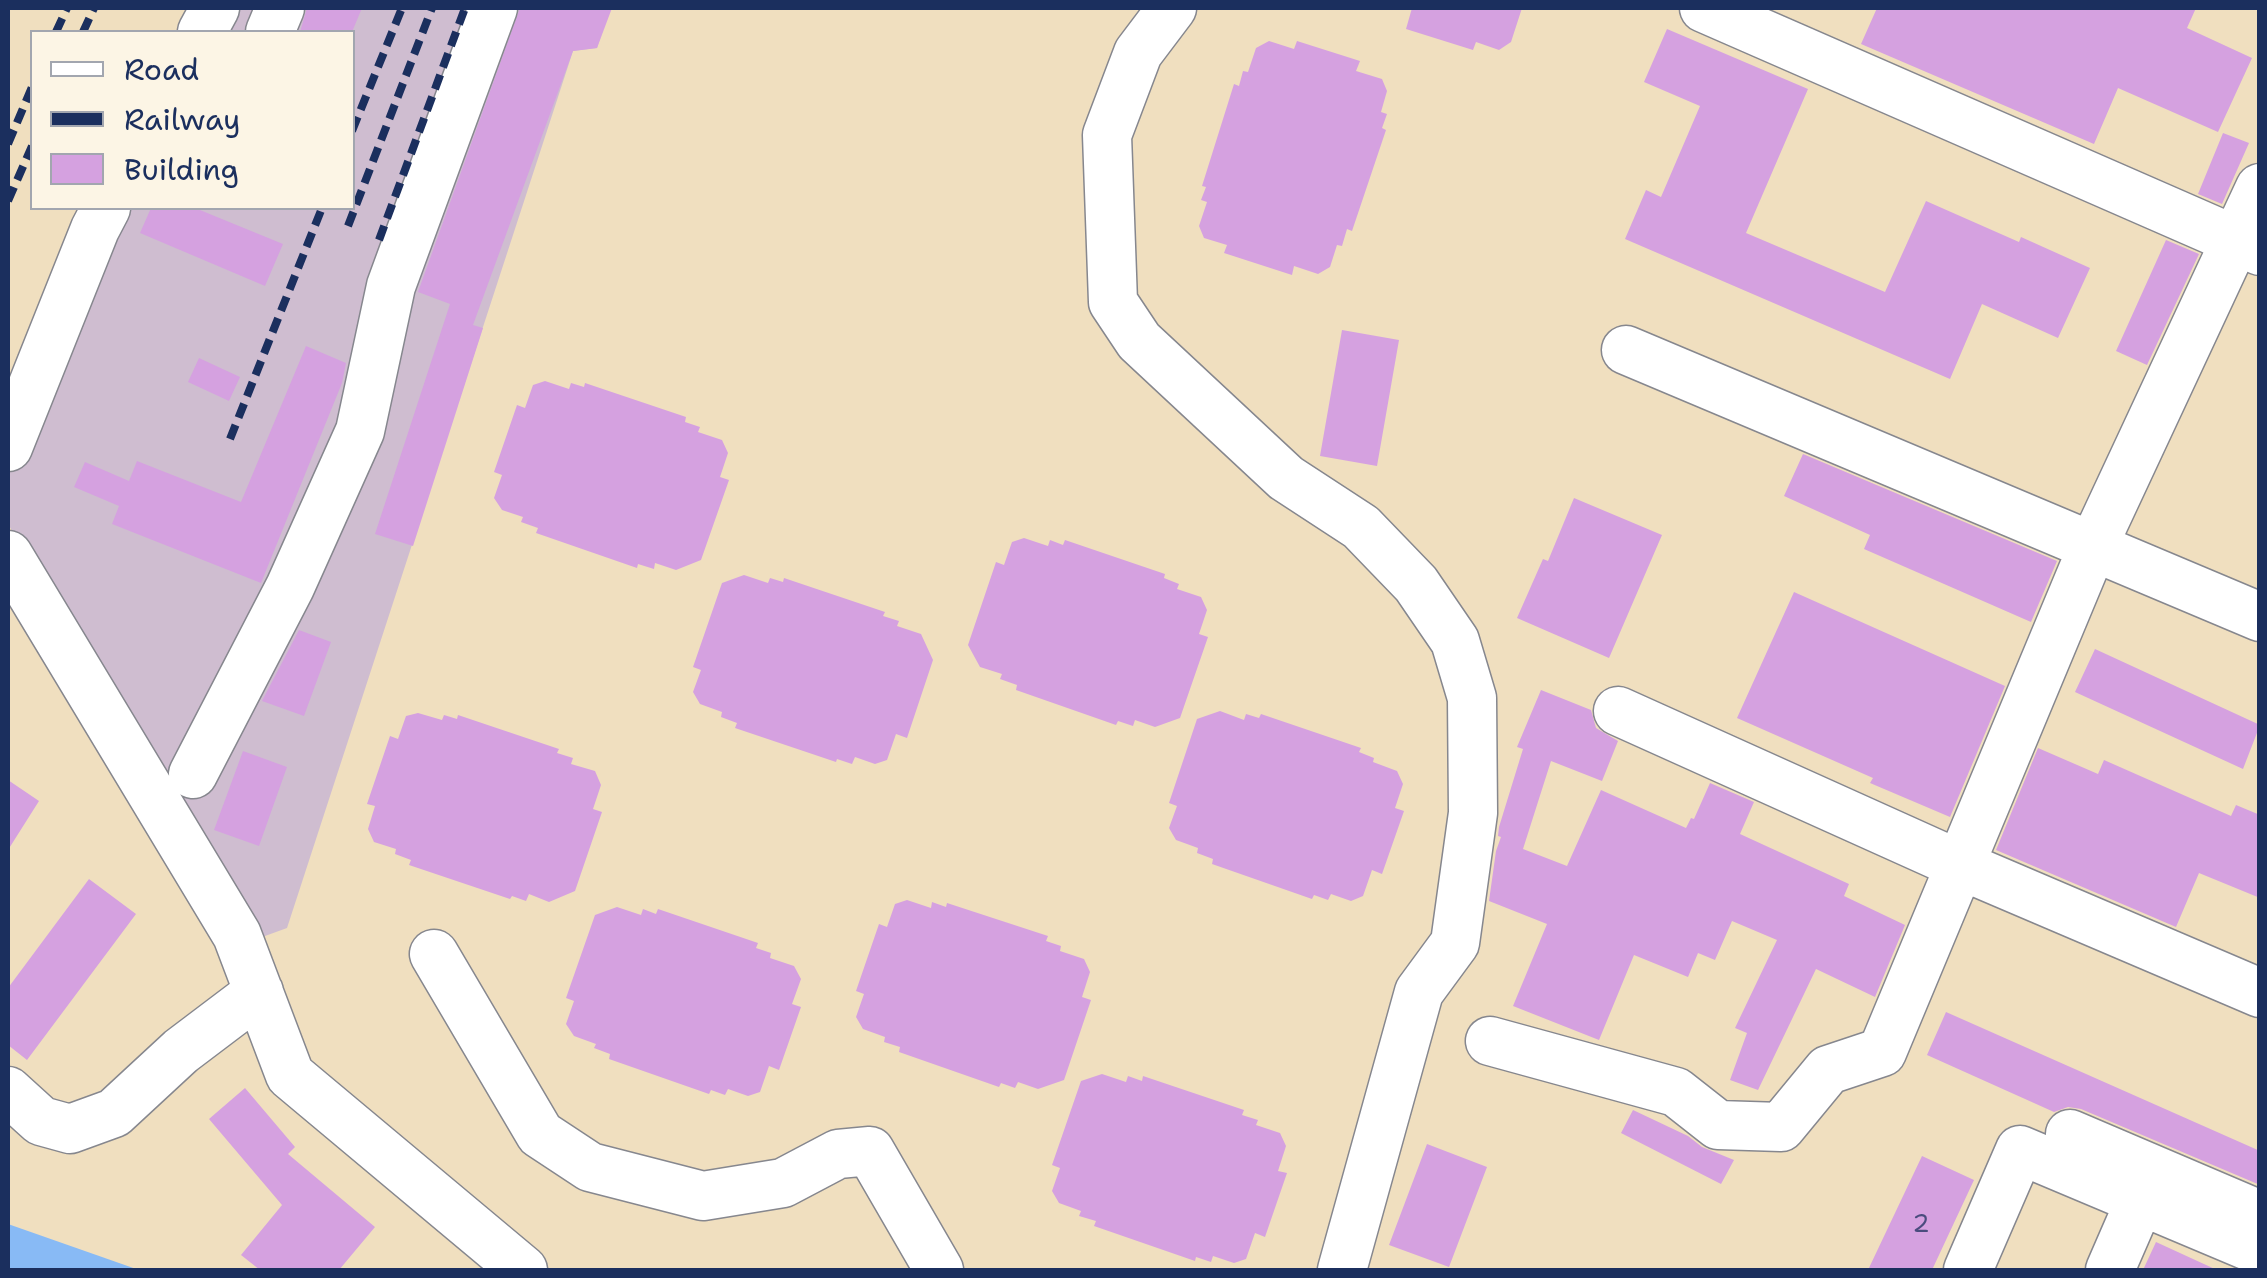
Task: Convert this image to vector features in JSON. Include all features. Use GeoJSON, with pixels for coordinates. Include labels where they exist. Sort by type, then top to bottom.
{"type":"FeatureCollection","features":[{"type":"Feature","properties":{"kind":"lane"},"geometry":{"type":"LineString","coordinates":[[203,30],[215,8]]}},
{"type":"Feature","properties":{"kind":"lane"},"geometry":{"type":"LineString","coordinates":[[193,774],[290,587],[360,432],[390,286],[492,8]]}},
{"type":"Feature","properties":{"kind":"lane"},"geometry":{"type":"LineString","coordinates":[[1172,8],[1138,53],[1107,135],[1113,302],[1152,354],[1286,478],[1361,527],[1416,584],[1454,641],[1472,698],[1473,812],[1455,943],[1419,992],[1342,1270]]}},
{"type":"Feature","properties":{"kind":"lane"},"geometry":{"type":"LineString","coordinates":[[1704,8],[2248,247]]}},
{"type":"Feature","properties":{"kind":"lane"},"geometry":{"type":"LineString","coordinates":[[1490,1040],[1676,1092],[1718,1126],[1781,1127],[1828,1070],[1882,1052],[2093,546],[2248,247],[2260,188]]}},
{"type":"Feature","properties":{"kind":"lane"},"geometry":{"type":"LineString","coordinates":[[8,447],[105,210]]}},
{"type":"Feature","properties":{"kind":"lane"},"geometry":{"type":"LineString","coordinates":[[1626,350],[2260,617]]}},
{"type":"Feature","properties":{"kind":"lane"},"geometry":{"type":"LineString","coordinates":[[8,555],[237,935],[290,1074],[523,1270]]}},
{"type":"Feature","properties":{"kind":"lane"},"geometry":{"type":"LineString","coordinates":[[1618,711],[1960,864],[2260,992]]}},
{"type":"Feature","properties":{"kind":"lane"},"geometry":{"type":"LineString","coordinates":[[434,954],[540,1134],[590,1168],[703,1196],[783,1183],[838,1154],[870,1150],[938,1270]]}},
{"type":"Feature","properties":{"kind":"lane"},"geometry":{"type":"LineString","coordinates":[[8,1091],[41,1121],[70,1129],[114,1113],[182,1052],[259,992]]}},
{"type":"Feature","properties":{"kind":"lane"},"geometry":{"type":"LineString","coordinates":[[2070,1134],[2260,1215]]}},
{"type":"Feature","properties":{"kind":"lane"},"geometry":{"type":"LineString","coordinates":[[1968,1270],[2020,1150],[2260,1252]]}},
{"type":"Feature","properties":{"kind":"lane"},"geometry":{"type":"LineString","coordinates":[[2110,1270],[2140,1201]]}},
{"type":"Feature","properties":{"kind":"shaded area"},"geometry":{"type":"Polygon","coordinates":[[[228,8],[610,8],[597,48],[573,51],[287,928],[254,940],[8,524],[8,474],[119,210],[355,210],[355,30],[216,30],[228,8]]]}},
{"type":"Feature","properties":{"kind":"water"},"geometry":{"type":"Polygon","coordinates":[[[8,1224],[139,1270],[8,1270],[8,1224]]]}},
{"type":"Feature","properties":{"kind":"building"},"geometry":{"type":"Polygon","coordinates":[[[307,8],[362,8],[353,30],[301,30],[307,8]]]}},
{"type":"Feature","properties":{"kind":"building"},"geometry":{"type":"Polygon","coordinates":[[[520,8],[612,8],[597,48],[573,51],[473,325],[483,328],[413,546],[375,534],[450,304],[418,292],[520,8]]]}},
{"type":"Feature","properties":{"kind":"building"},"geometry":{"type":"Polygon","coordinates":[[[1412,8],[1522,8],[1511,42],[1499,50],[1476,42],[1473,50],[1406,29],[1412,8]]]}},
{"type":"Feature","properties":{"kind":"building"},"geometry":{"type":"Polygon","coordinates":[[[1877,8],[2196,8],[2187,28],[2252,58],[2218,132],[2118,88],[2094,144],[1861,44],[1877,8]]]}},
{"type":"Feature","properties":{"kind":"building"},"geometry":{"type":"Polygon","coordinates":[[[1667,29],[1808,89],[1746,233],[1885,292],[1926,201],[2090,268],[2058,338],[1982,304],[1950,379],[1625,239],[1646,190],[1661,197],[1700,106],[1644,82],[1667,29]]]}},
{"type":"Feature","properties":{"kind":"building"},"geometry":{"type":"Polygon","coordinates":[[[1269,41],[1294,49],[1297,41],[1360,61],[1356,71],[1382,79],[1387,91],[1381,112],[1387,114],[1382,128],[1386,130],[1352,231],[1347,229],[1330,267],[1318,274],[1294,266],[1292,275],[1224,253],[1227,245],[1204,238],[1199,226],[1207,202],[1201,200],[1206,187],[1202,186],[1234,84],[1239,86],[1243,71],[1248,72],[1256,48],[1269,41]]]}},
{"type":"Feature","properties":{"kind":"building"},"geometry":{"type":"Polygon","coordinates":[[[2223,133],[2249,143],[2222,204],[2198,194],[2223,133]]]}},
{"type":"Feature","properties":{"kind":"building"},"geometry":{"type":"Polygon","coordinates":[[[150,210],[200,210],[283,244],[265,286],[140,233],[150,210]]]}},
{"type":"Feature","properties":{"kind":"building"},"geometry":{"type":"Polygon","coordinates":[[[2166,240],[2199,254],[2147,365],[2116,351],[2166,240]]]}},
{"type":"Feature","properties":{"kind":"building"},"geometry":{"type":"Polygon","coordinates":[[[1342,330],[1399,340],[1377,466],[1320,456],[1342,330]]]}},
{"type":"Feature","properties":{"kind":"building"},"geometry":{"type":"Polygon","coordinates":[[[306,346],[346,363],[342,383],[261,583],[112,524],[119,506],[74,487],[85,462],[129,481],[137,461],[241,502],[306,346]]]}},
{"type":"Feature","properties":{"kind":"building"},"geometry":{"type":"Polygon","coordinates":[[[199,358],[240,377],[229,401],[188,382],[199,358]]]}},
{"type":"Feature","properties":{"kind":"building"},"geometry":{"type":"Polygon","coordinates":[[[545,381],[569,389],[571,383],[584,387],[585,383],[686,417],[685,422],[700,427],[698,432],[722,440],[728,453],[720,477],[729,480],[701,560],[676,570],[655,563],[654,569],[638,564],[637,568],[536,533],[538,528],[521,522],[523,517],[502,510],[494,498],[502,475],[494,472],[517,405],[525,408],[533,385],[545,381]]]}},
{"type":"Feature","properties":{"kind":"building"},"geometry":{"type":"Polygon","coordinates":[[[1803,454],[2057,561],[2031,622],[1864,549],[1870,535],[1784,496],[1803,454]]]}},
{"type":"Feature","properties":{"kind":"building"},"geometry":{"type":"Polygon","coordinates":[[[1574,498],[1662,535],[1609,658],[1517,618],[1543,559],[1548,561],[1574,498]]]}},
{"type":"Feature","properties":{"kind":"building"},"geometry":{"type":"Polygon","coordinates":[[[1024,538],[1048,546],[1050,540],[1063,545],[1065,540],[1165,574],[1164,578],[1179,584],[1177,589],[1201,597],[1207,610],[1199,634],[1208,637],[1180,718],[1155,727],[1135,720],[1133,726],[1118,721],[1116,725],[1016,690],[1017,685],[1000,679],[1002,674],[980,667],[968,645],[996,562],[1004,565],[1012,542],[1024,538]]]}},
{"type":"Feature","properties":{"kind":"building"},"geometry":{"type":"Polygon","coordinates":[[[744,575],[768,583],[770,578],[783,582],[784,578],[885,612],[883,616],[899,621],[897,626],[921,634],[933,660],[907,738],[896,734],[887,760],[875,764],[855,757],[852,764],[837,759],[836,762],[735,728],[737,723],[721,717],[722,712],[700,704],[693,692],[701,670],[693,667],[722,583],[744,575]]]}},
{"type":"Feature","properties":{"kind":"building"},"geometry":{"type":"Polygon","coordinates":[[[1794,592],[2005,686],[1950,817],[1737,718],[1794,592]]]}},
{"type":"Feature","properties":{"kind":"building"},"geometry":{"type":"Polygon","coordinates":[[[299,630],[331,642],[304,716],[262,701],[299,630]]]}},
{"type":"Feature","properties":{"kind":"building"},"geometry":{"type":"Polygon","coordinates":[[[2095,649],[2260,725],[2243,769],[2075,692],[2095,649]]]}},
{"type":"Feature","properties":{"kind":"building"},"geometry":{"type":"Polygon","coordinates":[[[1541,690],[1591,710],[1596,728],[1618,741],[1602,781],[1551,761],[1523,849],[1567,866],[1601,790],[1686,828],[1710,783],[1754,802],[1740,834],[1849,884],[1844,896],[1905,925],[1875,997],[1816,969],[1758,1090],[1730,1080],[1747,1033],[1735,1028],[1777,940],[1732,921],[1715,960],[1698,953],[1688,977],[1634,955],[1599,1040],[1513,1006],[1547,924],[1489,901],[1501,837],[1499,827],[1523,749],[1517,747],[1541,690]]]}},
{"type":"Feature","properties":{"kind":"building"},"geometry":{"type":"Polygon","coordinates":[[[1220,711],[1244,720],[1246,714],[1259,718],[1261,714],[1361,748],[1359,752],[1374,758],[1373,762],[1397,771],[1403,784],[1395,808],[1404,811],[1382,874],[1372,870],[1363,896],[1351,901],[1331,894],[1328,900],[1314,895],[1312,899],[1212,864],[1213,859],[1197,853],[1198,848],[1176,840],[1169,828],[1177,806],[1169,803],[1197,719],[1220,711]]]}},
{"type":"Feature","properties":{"kind":"building"},"geometry":{"type":"Polygon","coordinates":[[[418,713],[442,720],[444,715],[457,719],[458,715],[559,749],[557,753],[573,758],[571,764],[595,771],[601,785],[593,809],[602,812],[575,891],[549,902],[529,894],[526,901],[512,896],[510,899],[409,865],[411,860],[395,854],[396,849],[374,842],[368,829],[375,806],[367,804],[390,736],[398,739],[406,716],[418,713]]]}},
{"type":"Feature","properties":{"kind":"building"},"geometry":{"type":"Polygon","coordinates":[[[2038,748],[2098,774],[2104,760],[2231,816],[2236,805],[2260,815],[2260,898],[2199,873],[2176,927],[1996,850],[2038,748]]]}},
{"type":"Feature","properties":{"kind":"building"},"geometry":{"type":"Polygon","coordinates":[[[243,751],[287,767],[259,846],[214,830],[243,751]]]}},
{"type":"Feature","properties":{"kind":"building"},"geometry":{"type":"Polygon","coordinates":[[[8,780],[39,801],[8,850],[8,780]]]}},
{"type":"Feature","properties":{"kind":"building"},"geometry":{"type":"Polygon","coordinates":[[[89,879],[136,914],[27,1060],[8,1045],[8,988],[89,879]]]}},
{"type":"Feature","properties":{"kind":"building"},"geometry":{"type":"Polygon","coordinates":[[[907,900],[931,908],[932,902],[946,907],[947,903],[1048,936],[1046,941],[1061,946],[1060,951],[1084,959],[1090,972],[1082,997],[1091,1000],[1064,1080],[1038,1089],[1018,1082],[1015,1088],[1001,1083],[999,1087],[899,1052],[900,1047],[884,1042],[885,1037],[863,1029],[856,1017],[864,994],[856,991],[879,924],[887,927],[895,904],[907,900]]]}},
{"type":"Feature","properties":{"kind":"building"},"geometry":{"type":"Polygon","coordinates":[[[617,907],[641,915],[643,909],[656,914],[658,909],[758,943],[756,948],[771,953],[770,958],[794,966],[801,979],[792,1004],[801,1007],[779,1070],[769,1066],[760,1092],[748,1096],[728,1089],[725,1095],[711,1090],[709,1094],[609,1059],[610,1054],[594,1048],[596,1044],[574,1036],[566,1024],[574,1001],[566,998],[595,915],[617,907]]]}},
{"type":"Feature","properties":{"kind":"building"},"geometry":{"type":"Polygon","coordinates":[[[1946,1012],[2260,1151],[2260,1185],[2081,1109],[2068,1107],[2054,1112],[1927,1055],[1946,1012]]]}},
{"type":"Feature","properties":{"kind":"building"},"geometry":{"type":"Polygon","coordinates":[[[1102,1074],[1126,1082],[1128,1076],[1142,1081],[1143,1076],[1244,1110],[1242,1115],[1258,1120],[1256,1125],[1280,1133],[1286,1146],[1278,1171],[1287,1173],[1265,1237],[1255,1233],[1246,1259],[1234,1263],[1213,1256],[1211,1262],[1196,1257],[1195,1261],[1094,1226],[1096,1221],[1079,1216],[1081,1211],[1059,1203],[1052,1191],[1060,1168],[1052,1165],[1081,1081],[1102,1074]]]}},
{"type":"Feature","properties":{"kind":"building"},"geometry":{"type":"Polygon","coordinates":[[[245,1088],[295,1147],[288,1154],[375,1227],[339,1270],[260,1270],[241,1255],[282,1205],[209,1119],[245,1088]]]}},
{"type":"Feature","properties":{"kind":"building"},"geometry":{"type":"Polygon","coordinates":[[[1633,1110],[1734,1160],[1721,1184],[1621,1133],[1633,1110]]]}},
{"type":"Feature","properties":{"kind":"building"},"geometry":{"type":"Polygon","coordinates":[[[1427,1144],[1487,1167],[1449,1267],[1389,1245],[1427,1144]]]}},
{"type":"Feature","properties":{"kind":"building"},"geometry":{"type":"Polygon","coordinates":[[[1922,1156],[1974,1180],[1932,1270],[1868,1270],[1922,1156]]]}},
{"type":"Feature","properties":{"kind":"building"},"geometry":{"type":"Polygon","coordinates":[[[2156,1242],[2217,1270],[2143,1270],[2156,1242]]]}},
{"type":"Feature","properties":{"kind":"railway"},"geometry":{"type":"LineString","coordinates":[[57,30],[67,8]]}},
{"type":"Feature","properties":{"kind":"railway"},"geometry":{"type":"LineString","coordinates":[[84,30],[94,8]]}},
{"type":"Feature","properties":{"kind":"railway"},"geometry":{"type":"LineString","coordinates":[[355,124],[402,8]]}},
{"type":"Feature","properties":{"kind":"railway"},"geometry":{"type":"LineString","coordinates":[[355,208],[432,8]]}},
{"type":"Feature","properties":{"kind":"railway"},"geometry":{"type":"LineString","coordinates":[[379,240],[465,8]]}},
{"type":"Feature","properties":{"kind":"railway"},"geometry":{"type":"LineString","coordinates":[[8,144],[30,92]]}},
{"type":"Feature","properties":{"kind":"railway"},"geometry":{"type":"LineString","coordinates":[[8,201],[30,151]]}},
{"type":"Feature","properties":{"kind":"railway"},"geometry":{"type":"LineString","coordinates":[[230,439],[321,210]]}},
{"type":"Feature","properties":{"kind":"railway"},"geometry":{"type":"LineString","coordinates":[[348,226],[354,210]]}}]}
